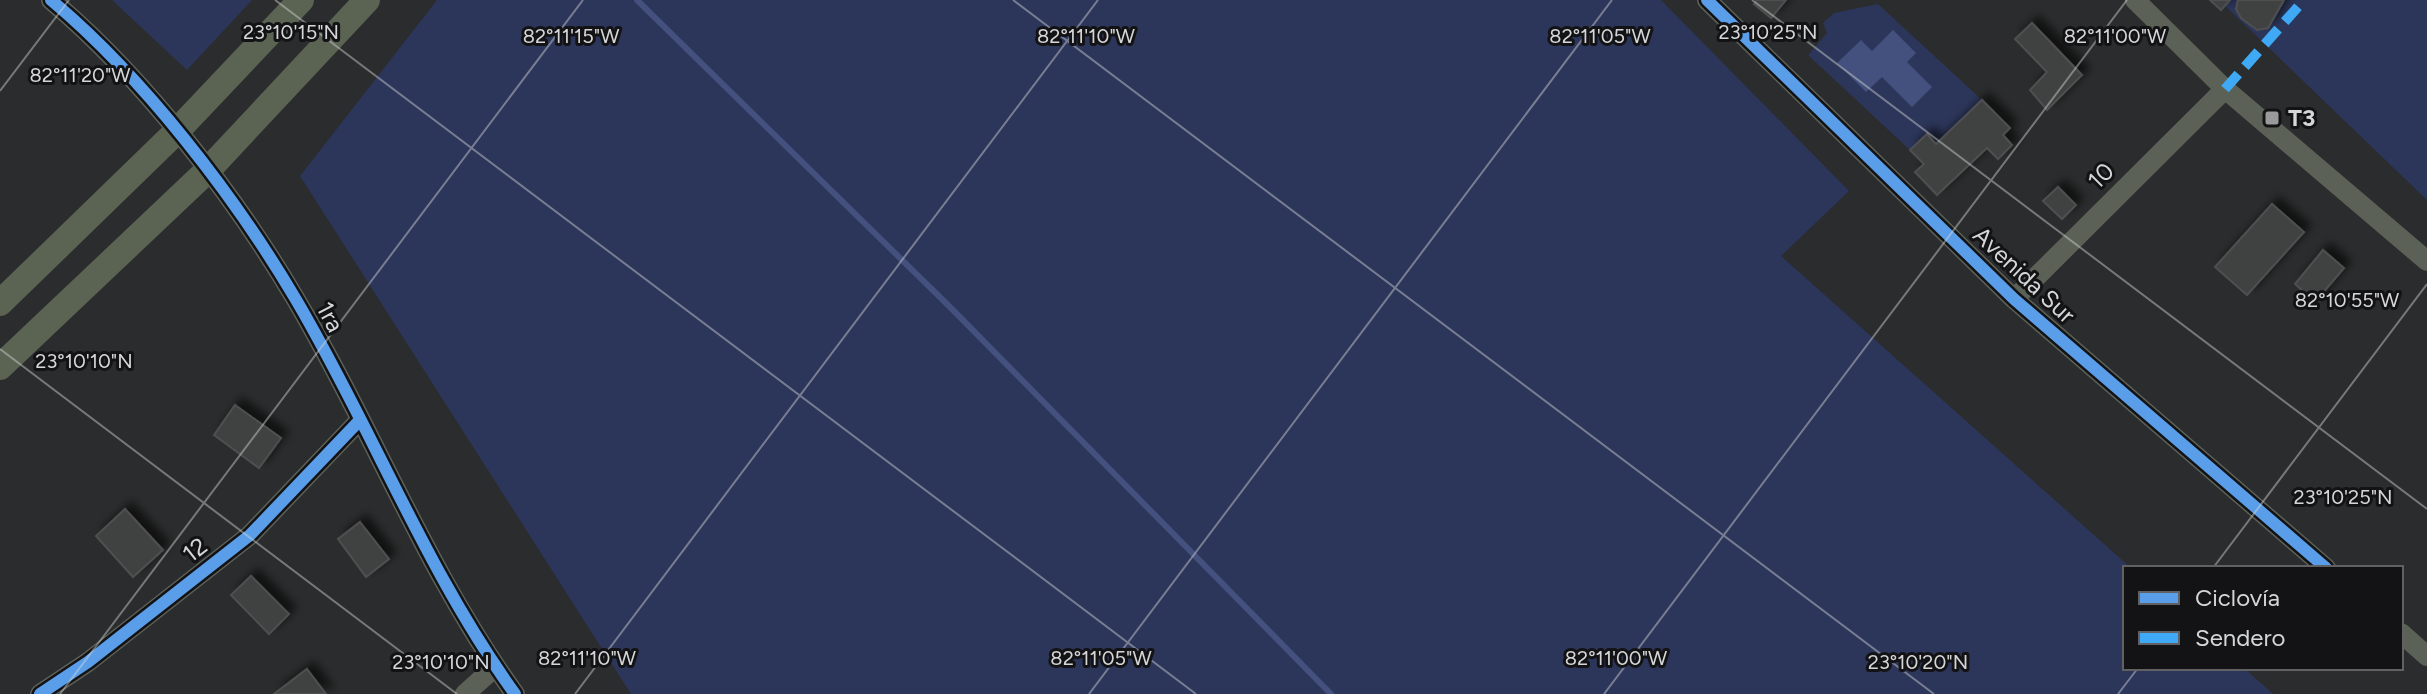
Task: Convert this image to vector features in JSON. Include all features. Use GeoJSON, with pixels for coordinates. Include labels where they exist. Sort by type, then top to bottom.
{"type":"FeatureCollection","features":[{"type":"Feature","properties":{"kind":"main road"},"geometry":{"type":"LineString","coordinates":[[0,303],[176,132],[301,0]]}},
{"type":"Feature","properties":{"kind":"main road"},"geometry":{"type":"LineString","coordinates":[[0,367],[208,170],[367,0]]}},
{"type":"Feature","properties":{"kind":"street","name":"1ra"},"geometry":{"type":"LineString","coordinates":[[51,0],[93,35],[208,170],[294,298],[456,603],[515,694]]}},
{"type":"Feature","properties":{"kind":"street","name":"Avenida Sur"},"geometry":{"type":"LineString","coordinates":[[1707,0],[2014,299],[2324,566]]}},
{"type":"Feature","properties":{"kind":"street"},"geometry":{"type":"LineString","coordinates":[[2135,0],[2225,89],[2427,261]]}},
{"type":"Feature","properties":{"kind":"street","name":"10"},"geometry":{"type":"LineString","coordinates":[[2014,299],[2225,89]]}},
{"type":"Feature","properties":{"kind":"street","name":"12"},"geometry":{"type":"LineString","coordinates":[[40,694],[88,662],[250,535],[360,420]]}},
{"type":"Feature","properties":{"kind":"street"},"geometry":{"type":"LineString","coordinates":[[2403,635],[2427,656]]}},
{"type":"Feature","properties":{"kind":"street"},"geometry":{"type":"LineString","coordinates":[[465,694],[495,667]]}},
{"type":"Feature","properties":{"kind":"shaded area"},"geometry":{"type":"Polygon","coordinates":[[[112,0],[252,0],[187,70],[112,0]]]}},
{"type":"Feature","properties":{"kind":"shaded area"},"geometry":{"type":"Polygon","coordinates":[[[437,0],[1661,0],[1849,191],[1781,256],[2129,566],[2123,566],[2123,670],[2246,670],[2273,694],[631,694],[300,176],[437,0]]]}},
{"type":"Feature","properties":{"kind":"shaded area"},"geometry":{"type":"Polygon","coordinates":[[[2219,0],[2427,0],[2427,200],[2219,0]]]}},
{"type":"Feature","properties":{"kind":"shaded area"},"geometry":{"type":"Polygon","coordinates":[[[1878,4],[1982,100],[1936,144],[1910,150],[1808,55],[1827,33],[1823,23],[1834,13],[1878,4]]]}},
{"type":"Feature","properties":{"kind":"shaded area"},"geometry":{"type":"Polygon","coordinates":[[[1893,30],[1916,53],[1907,62],[1932,87],[1912,107],[1882,77],[1866,92],[1837,63],[1861,40],[1872,51],[1893,30]]]}},
{"type":"Feature","properties":{"kind":"building"},"geometry":{"type":"Polygon","coordinates":[[[1757,0],[1786,0],[1771,18],[1754,4],[1757,0]]]}},
{"type":"Feature","properties":{"kind":"building"},"geometry":{"type":"Polygon","coordinates":[[[2210,0],[2230,0],[2221,10],[2210,0]]]}},
{"type":"Feature","properties":{"kind":"building"},"geometry":{"type":"Polygon","coordinates":[[[2238,0],[2284,0],[2268,28],[2257,30],[2241,18],[2236,9],[2238,0]]]}},
{"type":"Feature","properties":{"kind":"building"},"geometry":{"type":"Polygon","coordinates":[[[2032,23],[2082,75],[2047,110],[2030,90],[2047,72],[2015,39],[2032,23]]]}},
{"type":"Feature","properties":{"kind":"building"},"geometry":{"type":"Polygon","coordinates":[[[1982,100],[2010,128],[2003,135],[2012,145],[1998,159],[1987,148],[1937,195],[1915,172],[1924,164],[1910,150],[1927,134],[1936,144],[1982,100]]]}},
{"type":"Feature","properties":{"kind":"building"},"geometry":{"type":"Polygon","coordinates":[[[2058,187],[2076,205],[2062,219],[2043,201],[2058,187]]]}},
{"type":"Feature","properties":{"kind":"building"},"geometry":{"type":"Polygon","coordinates":[[[2272,204],[2304,232],[2247,295],[2215,267],[2272,204]]]}},
{"type":"Feature","properties":{"kind":"building"},"geometry":{"type":"Polygon","coordinates":[[[2323,250],[2344,268],[2315,302],[2295,284],[2323,250]]]}},
{"type":"Feature","properties":{"kind":"building"},"geometry":{"type":"Polygon","coordinates":[[[235,405],[281,438],[259,468],[214,435],[235,405]]]}},
{"type":"Feature","properties":{"kind":"building"},"geometry":{"type":"Polygon","coordinates":[[[125,509],[163,550],[133,577],[96,536],[125,509]]]}},
{"type":"Feature","properties":{"kind":"building"},"geometry":{"type":"Polygon","coordinates":[[[360,522],[389,559],[366,577],[338,539],[360,522]]]}},
{"type":"Feature","properties":{"kind":"building"},"geometry":{"type":"Polygon","coordinates":[[[251,576],[289,614],[269,634],[231,595],[251,576]]]}},
{"type":"Feature","properties":{"kind":"building"},"geometry":{"type":"Polygon","coordinates":[[[307,669],[326,694],[274,694],[307,669]]]}},
{"type":"Feature","properties":{"kind":"waterway"},"geometry":{"type":"LineString","coordinates":[[637,0],[952,309],[1331,694]]}},
{"type":"Feature","properties":{"kind":"marked path"},"geometry":{"type":"LineString","coordinates":[[2225,89],[2304,0]]}},
{"type":"Feature","properties":{"kind":"cycle path"},"geometry":{"type":"LineString","coordinates":[[51,0],[153,101],[215,179],[271,259],[323,347],[454,599],[515,694]]}},
{"type":"Feature","properties":{"kind":"cycle path"},"geometry":{"type":"LineString","coordinates":[[1707,0],[2014,299],[2324,566]]}},
{"type":"Feature","properties":{"kind":"cycle path"},"geometry":{"type":"LineString","coordinates":[[40,694],[88,662],[250,535],[360,420]]}},
{"type":"Feature","properties":{"kind":"place","name":"T3"},"geometry":{"type":"Point","coordinates":[2272,118]}}]}
